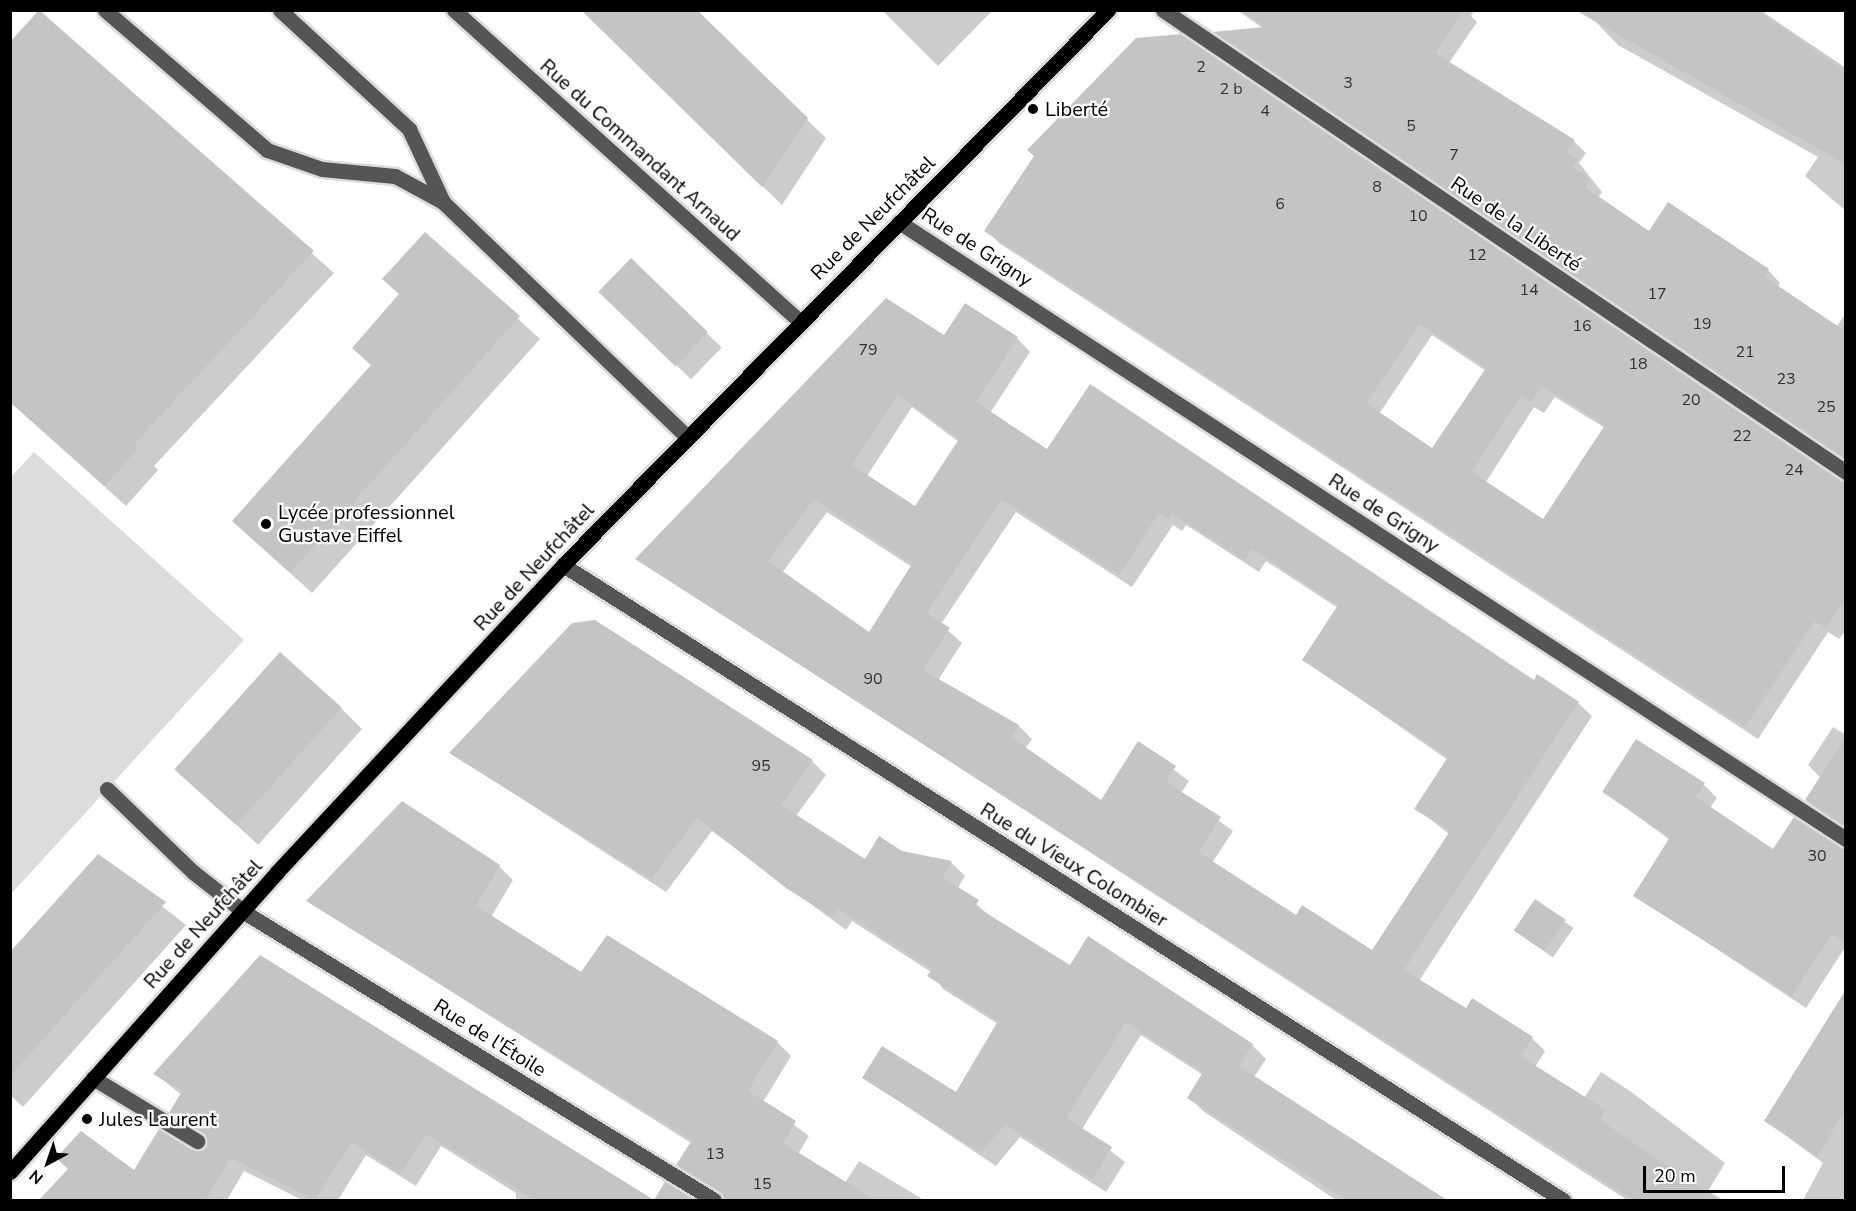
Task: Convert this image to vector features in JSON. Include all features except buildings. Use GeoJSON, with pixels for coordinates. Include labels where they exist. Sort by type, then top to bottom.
{"type":"FeatureCollection","features":[{"type":"Feature","properties":{"kind":"main road","name":"Rue de Neufchâtel"},"geometry":{"type":"LineString","coordinates":[[10,1172],[244,912],[563,565],[799,321],[1108,10]]}},
{"type":"Feature","properties":{"kind":"street"},"geometry":{"type":"LineString","coordinates":[[105,10],[267,150],[322,169],[395,176],[443,202],[687,437]]}},
{"type":"Feature","properties":{"kind":"street"},"geometry":{"type":"LineString","coordinates":[[280,10],[409,129],[443,202]]}},
{"type":"Feature","properties":{"kind":"street","name":"Rue du Commandant Arnaud"},"geometry":{"type":"LineString","coordinates":[[454,10],[799,321]]}},
{"type":"Feature","properties":{"kind":"street","name":"Rue de la Liberté"},"geometry":{"type":"LineString","coordinates":[[1163,10],[1845,472]]}},
{"type":"Feature","properties":{"kind":"street","name":"Rue de Grigny"},"geometry":{"type":"LineString","coordinates":[[899,222],[1845,839]]}},
{"type":"Feature","properties":{"kind":"street","name":"Rue du Vieux Colombier"},"geometry":{"type":"LineString","coordinates":[[563,565],[1563,1200]]}},
{"type":"Feature","properties":{"kind":"street","name":"Rue de l'Étoile"},"geometry":{"type":"LineString","coordinates":[[107,789],[193,872],[244,912],[714,1200]]}},
{"type":"Feature","properties":{"kind":"street"},"geometry":{"type":"LineString","coordinates":[[93,1078],[197,1141]]}},
{"type":"Feature","properties":{"kind":"shaded area"},"geometry":{"type":"Polygon","coordinates":[[[34,452],[244,640],[11,894],[10,478],[34,452]]]}},
{"type":"Feature","properties":{"kind":"place","name":"Liberté"},"geometry":{"type":"Point","coordinates":[1033,109]}},
{"type":"Feature","properties":{"kind":"place","name":"Lycée professionnel Gustave Eiffel"},"geometry":{"type":"Point","coordinates":[266,524]}},
{"type":"Feature","properties":{"kind":"place","name":"Jules Laurent"},"geometry":{"type":"Point","coordinates":[87,1119]}}]}
